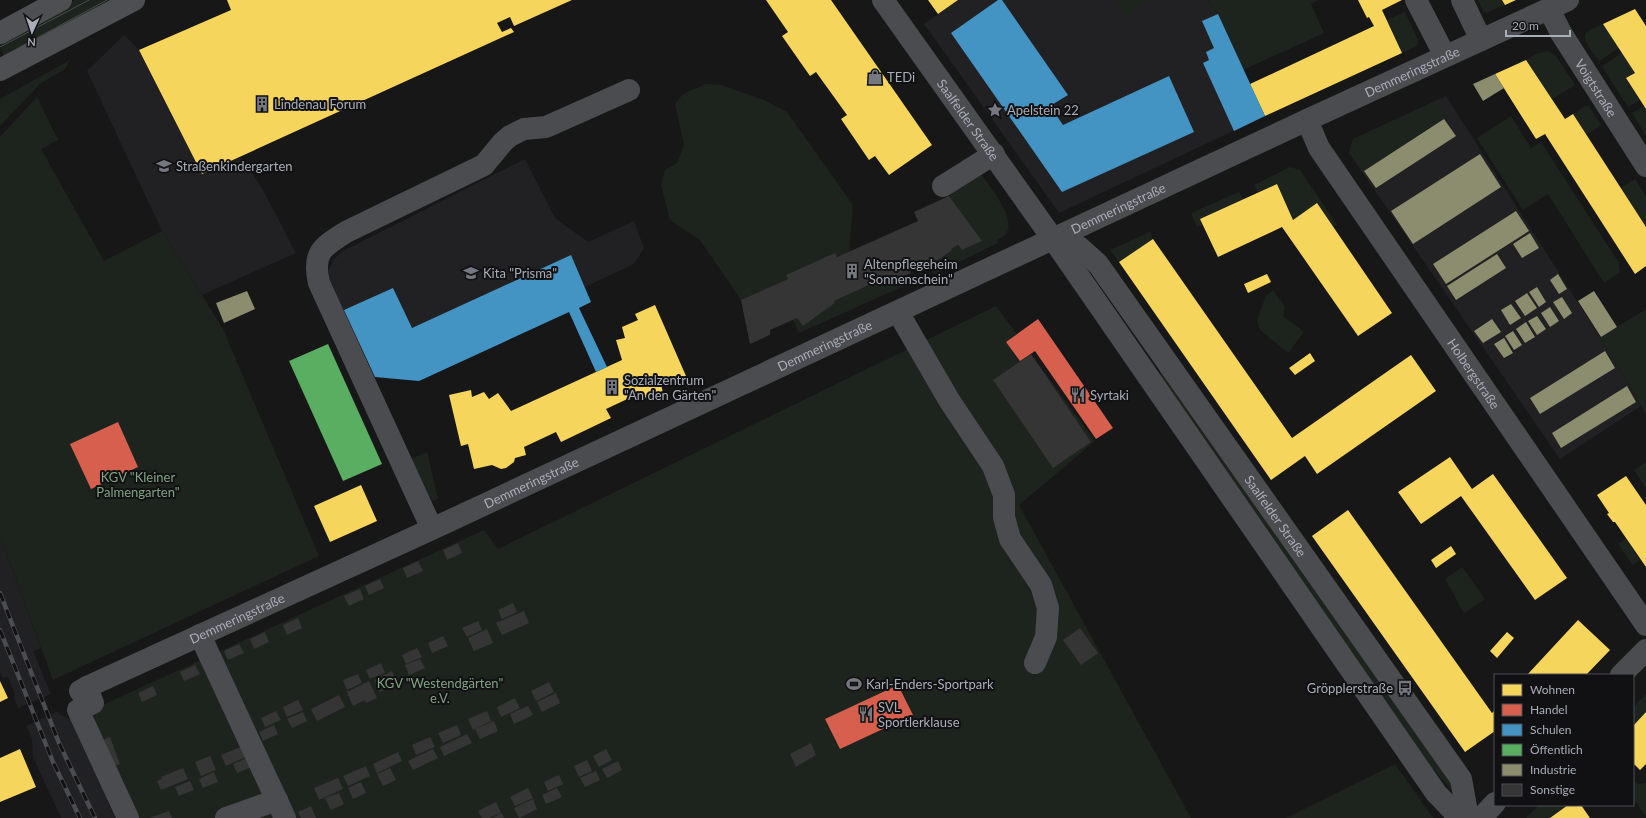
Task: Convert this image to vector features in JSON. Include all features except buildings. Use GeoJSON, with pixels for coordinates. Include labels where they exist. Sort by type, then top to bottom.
{"type":"FeatureCollection","features":[{"type":"Feature","properties":{"kind":"main road"},"geometry":{"type":"LineString","coordinates":[[0,33],[61,0]]}},
{"type":"Feature","properties":{"kind":"main road"},"geometry":{"type":"LineString","coordinates":[[0,70],[134,0]]}},
{"type":"Feature","properties":{"kind":"street","name":"Saalfelder Straße"},"geometry":{"type":"LineString","coordinates":[[883,0],[994,154],[1436,793],[1460,818]]}},
{"type":"Feature","properties":{"kind":"street"},"geometry":{"type":"LineString","coordinates":[[1416,0],[1445,56]]}},
{"type":"Feature","properties":{"kind":"street"},"geometry":{"type":"LineString","coordinates":[[1462,0],[1481,40]]}},
{"type":"Feature","properties":{"kind":"street","name":"Demmeringstraße"},"geometry":{"type":"LineString","coordinates":[[128,818],[78,710],[93,703],[83,689],[432,529],[1307,120],[1559,4]]}},
{"type":"Feature","properties":{"kind":"street","name":"Voigtstraße"},"geometry":{"type":"LineString","coordinates":[[1559,4],[1565,40],[1646,166]]}},
{"type":"Feature","properties":{"kind":"street"},"geometry":{"type":"LineString","coordinates":[[432,529],[319,283],[316,263],[319,254],[326,245],[346,232],[484,165],[503,142],[510,136],[524,129],[546,127],[629,90]]}},
{"type":"Feature","properties":{"kind":"street","name":"Holbergstraße"},"geometry":{"type":"LineString","coordinates":[[1307,120],[1319,148],[1646,626]]}},
{"type":"Feature","properties":{"kind":"street"},"geometry":{"type":"LineString","coordinates":[[943,186],[994,154]]}},
{"type":"Feature","properties":{"kind":"street","name":"Saalfelder Straße"},"geometry":{"type":"LineString","coordinates":[[1053,239],[1079,247],[1098,264],[1460,780],[1468,818]]}},
{"type":"Feature","properties":{"kind":"street"},"geometry":{"type":"LineString","coordinates":[[898,312],[950,400],[993,466],[1004,495],[1004,517],[1010,539],[1041,585],[1048,608],[1046,637],[1035,663]]}},
{"type":"Feature","properties":{"kind":"street"},"geometry":{"type":"LineString","coordinates":[[200,635],[281,809],[226,818]]}},
{"type":"Feature","properties":{"kind":"street"},"geometry":{"type":"LineString","coordinates":[[1622,674],[1646,650]]}},
{"type":"Feature","properties":{"kind":"street"},"geometry":{"type":"LineString","coordinates":[[1481,818],[1494,804]]}},
{"type":"Feature","properties":{"kind":"shaded area"},"geometry":{"type":"Polygon","coordinates":[[[958,0],[1208,0],[1218,14],[1265,116],[1059,213],[924,24],[958,0]]]}},
{"type":"Feature","properties":{"kind":"shaded area","name":"Straßenkindergarten"},"geometry":{"type":"Polygon","coordinates":[[[124,35],[139,50],[202,174],[241,157],[262,188],[296,253],[202,295],[162,231],[87,71],[124,35]]]}},
{"type":"Feature","properties":{"kind":"shaded area"},"geometry":{"type":"Polygon","coordinates":[[[1446,96],[1600,337],[1641,406],[1560,459],[1349,153],[1353,139],[1446,96]]]}},
{"type":"Feature","properties":{"kind":"shaded area","name":"Kita \"Prisma\""},"geometry":{"type":"Polygon","coordinates":[[[525,159],[555,218],[588,242],[634,221],[644,248],[634,264],[585,287],[591,302],[419,381],[375,377],[328,278],[329,269],[334,259],[343,251],[525,159]]]}},
{"type":"Feature","properties":{"kind":"shaded area"},"geometry":{"type":"Polygon","coordinates":[[[0,535],[41,648],[33,651],[51,694],[18,708],[14,698],[15,694],[8,677],[2,678],[0,671],[0,535]]]}},
{"type":"Feature","properties":{"kind":"shaded area"},"geometry":{"type":"Polygon","coordinates":[[[58,711],[59,714],[74,721],[115,818],[61,818],[33,757],[32,739],[26,726],[58,711]]]}},
{"type":"Feature","properties":{"kind":"green space"},"geometry":{"type":"Polygon","coordinates":[[[75,0],[116,0],[6,59],[0,47],[0,40],[75,0]]]}},
{"type":"Feature","properties":{"kind":"green space"},"geometry":{"type":"Polygon","coordinates":[[[1115,0],[1150,0],[1126,17],[1115,0]]]}},
{"type":"Feature","properties":{"kind":"green space"},"geometry":{"type":"Polygon","coordinates":[[[1208,0],[1318,0],[1311,4],[1324,33],[1243,70],[1218,14],[1208,0]]]}},
{"type":"Feature","properties":{"kind":"green space"},"geometry":{"type":"Polygon","coordinates":[[[1478,0],[1502,0],[1505,5],[1486,13],[1483,11],[1478,0]]]}},
{"type":"Feature","properties":{"kind":"green space"},"geometry":{"type":"Polygon","coordinates":[[[1405,12],[1418,40],[1417,46],[1402,53],[1387,20],[1405,12]]]}},
{"type":"Feature","properties":{"kind":"green space"},"geometry":{"type":"Polygon","coordinates":[[[1603,24],[1619,48],[1599,61],[1587,43],[1585,36],[1586,33],[1592,29],[1603,24]]]}},
{"type":"Feature","properties":{"kind":"green space"},"geometry":{"type":"Polygon","coordinates":[[[1548,51],[1556,56],[1575,85],[1552,99],[1526,60],[1536,54],[1548,51]]]}},
{"type":"Feature","properties":{"kind":"green space"},"geometry":{"type":"Polygon","coordinates":[[[1622,53],[1635,73],[1626,79],[1640,100],[1628,107],[1602,66],[1622,53]]]}},
{"type":"Feature","properties":{"kind":"green space"},"geometry":{"type":"Polygon","coordinates":[[[70,60],[65,69],[41,83],[0,126],[0,99],[70,60]]]}},
{"type":"Feature","properties":{"kind":"green space"},"geometry":{"type":"Polygon","coordinates":[[[706,84],[721,85],[764,100],[787,112],[853,205],[849,252],[786,275],[788,279],[741,300],[700,240],[670,220],[661,185],[665,170],[677,163],[684,145],[675,104],[683,94],[706,84]]]}},
{"type":"Feature","properties":{"kind":"green space","name":"KGV \"Kleiner Palmengarten\""},"geometry":{"type":"Polygon","coordinates":[[[37,97],[58,140],[41,149],[104,261],[162,231],[223,329],[319,556],[53,680],[0,535],[0,137],[37,97]]]}},
{"type":"Feature","properties":{"kind":"green space"},"geometry":{"type":"Polygon","coordinates":[[[1437,100],[1447,117],[1364,171],[1349,153],[1353,139],[1437,100]]]}},
{"type":"Feature","properties":{"kind":"green space"},"geometry":{"type":"Polygon","coordinates":[[[1585,106],[1589,106],[1601,125],[1586,135],[1573,114],[1585,106]]]}},
{"type":"Feature","properties":{"kind":"green space"},"geometry":{"type":"Polygon","coordinates":[[[1644,106],[1646,109],[1646,136],[1632,113],[1644,106]]]}},
{"type":"Feature","properties":{"kind":"green space"},"geometry":{"type":"Polygon","coordinates":[[[1511,116],[1531,148],[1541,142],[1619,263],[1620,272],[1604,283],[1548,194],[1523,210],[1477,138],[1511,116]]]}},
{"type":"Feature","properties":{"kind":"green space"},"geometry":{"type":"Polygon","coordinates":[[[1290,167],[1300,170],[1337,225],[1333,227],[1317,204],[1293,220],[1277,184],[1258,192],[1254,185],[1290,167]]]}},
{"type":"Feature","properties":{"kind":"green space"},"geometry":{"type":"Polygon","coordinates":[[[978,170],[994,192],[1005,211],[1008,220],[1008,228],[1005,235],[997,240],[998,243],[934,274],[929,268],[952,250],[951,249],[958,245],[962,250],[981,241],[949,196],[978,170]]]}},
{"type":"Feature","properties":{"kind":"green space"},"geometry":{"type":"Polygon","coordinates":[[[1635,179],[1646,196],[1646,227],[1620,188],[1635,179]]]}},
{"type":"Feature","properties":{"kind":"green space"},"geometry":{"type":"Polygon","coordinates":[[[1239,192],[1243,200],[1200,219],[1202,225],[1197,227],[1191,213],[1239,192]]]}},
{"type":"Feature","properties":{"kind":"green space"},"geometry":{"type":"Polygon","coordinates":[[[1150,232],[1153,239],[1119,262],[1110,250],[1150,232]]]}},
{"type":"Feature","properties":{"kind":"green space"},"geometry":{"type":"Polygon","coordinates":[[[907,275],[913,282],[799,333],[793,320],[797,318],[803,326],[835,303],[834,301],[878,281],[881,286],[907,275]]]}},
{"type":"Feature","properties":{"kind":"green space"},"geometry":{"type":"Polygon","coordinates":[[[1273,290],[1285,307],[1283,316],[1304,332],[1288,353],[1260,330],[1257,320],[1266,296],[1273,290]]]}},
{"type":"Feature","properties":{"kind":"green space","name":"Karl-Enders-Sportpark"},"geometry":{"type":"Polygon","coordinates":[[[996,306],[1095,441],[1019,505],[1191,818],[132,818],[90,717],[94,709],[484,530],[498,549],[996,306]]]}},
{"type":"Feature","properties":{"kind":"green space"},"geometry":{"type":"Polygon","coordinates":[[[1645,310],[1646,311],[1646,414],[1600,337],[1645,310]]]}},
{"type":"Feature","properties":{"kind":"green space"},"geometry":{"type":"Polygon","coordinates":[[[1160,369],[1455,787],[1452,791],[1432,768],[1160,382],[1160,369]]]}},
{"type":"Feature","properties":{"kind":"green space"},"geometry":{"type":"Polygon","coordinates":[[[427,452],[438,499],[433,501],[428,495],[410,459],[427,452]]]}},
{"type":"Feature","properties":{"kind":"green space"},"geometry":{"type":"Polygon","coordinates":[[[1646,462],[1646,488],[1634,470],[1646,462]]]}},
{"type":"Feature","properties":{"kind":"green space"},"geometry":{"type":"Polygon","coordinates":[[[1626,539],[1640,560],[1633,565],[1618,544],[1626,539]]]}},
{"type":"Feature","properties":{"kind":"green space"},"geometry":{"type":"Polygon","coordinates":[[[1462,567],[1485,599],[1464,613],[1445,579],[1462,567]]]}},
{"type":"Feature","properties":{"kind":"green space"},"geometry":{"type":"Polygon","coordinates":[[[1646,694],[1646,712],[1635,724],[1634,707],[1646,694]]]}},
{"type":"Feature","properties":{"kind":"green space"},"geometry":{"type":"Polygon","coordinates":[[[1395,764],[1433,818],[1286,818],[1395,764]]]}},
{"type":"Feature","properties":{"kind":"green space"},"geometry":{"type":"Polygon","coordinates":[[[1634,781],[1638,784],[1646,783],[1646,816],[1634,799],[1634,781]]]}},
{"type":"Feature","properties":{"kind":"green space"},"geometry":{"type":"Polygon","coordinates":[[[1538,806],[1567,806],[1550,818],[1526,818],[1538,806]]]}},
{"type":"Feature","properties":{"kind":"tram line"},"geometry":{"type":"LineString","coordinates":[[0,47],[89,0]]}},
{"type":"Feature","properties":{"kind":"tram line"},"geometry":{"type":"LineString","coordinates":[[0,58],[107,0]]}},
{"type":"Feature","properties":{"kind":"railway"},"geometry":{"type":"LineString","coordinates":[[0,593],[59,743],[95,818]]}},
{"type":"Feature","properties":{"kind":"railway"},"geometry":{"type":"LineString","coordinates":[[0,630],[53,762],[80,818]]}},
{"type":"Feature","properties":{"kind":"place","name":"TEDi"},"geometry":{"type":"Point","coordinates":[875,77]}},
{"type":"Feature","properties":{"kind":"place","name":"Lindenau Forum"},"geometry":{"type":"Point","coordinates":[262,104]}},
{"type":"Feature","properties":{"kind":"place","name":"Apelstein 22"},"geometry":{"type":"Point","coordinates":[995,110]}},
{"type":"Feature","properties":{"kind":"place","name":"Straßenkindergarten"},"geometry":{"type":"Point","coordinates":[164,166]}},
{"type":"Feature","properties":{"kind":"place","name":"Altenpflegeheim \"Sonnenschein\""},"geometry":{"type":"Point","coordinates":[852,271]}},
{"type":"Feature","properties":{"kind":"place","name":"Kita \"Prisma\""},"geometry":{"type":"Point","coordinates":[471,273]}},
{"type":"Feature","properties":{"kind":"place","name":"Sozialzentrum \"An den Gärten\""},"geometry":{"type":"Point","coordinates":[612,387]}},
{"type":"Feature","properties":{"kind":"place","name":"Syrtaki"},"geometry":{"type":"Point","coordinates":[1078,395]}},
{"type":"Feature","properties":{"kind":"place","name":"Karl-Enders-Sportpark"},"geometry":{"type":"Point","coordinates":[854,684]}},
{"type":"Feature","properties":{"kind":"place","name":"Gröpplerstraße"},"geometry":{"type":"Point","coordinates":[1405,688]}},
{"type":"Feature","properties":{"kind":"place","name":"SVL Sportlerklause"},"geometry":{"type":"Point","coordinates":[866,714]}},
{"type":"Feature","properties":{"kind":"park label","name":"KGV \"Westendgärten\" e.V."},"geometry":{"type":"Point","coordinates":[440,690]}}]}
